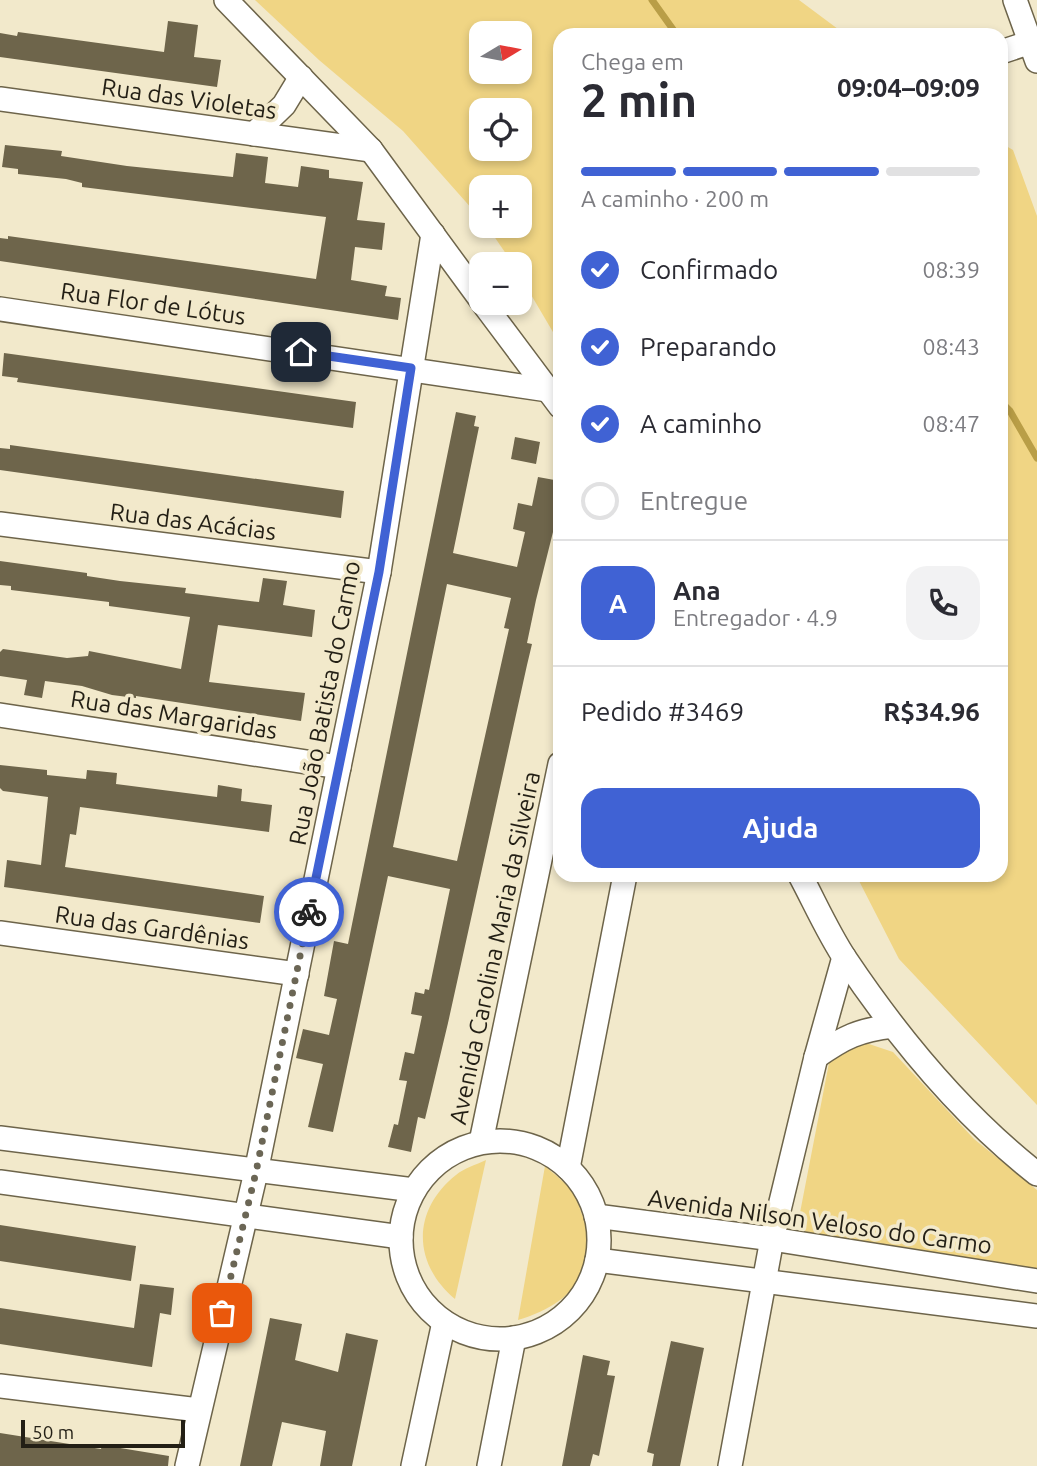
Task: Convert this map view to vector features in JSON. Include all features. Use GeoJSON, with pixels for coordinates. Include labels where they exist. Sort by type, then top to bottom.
{"type":"FeatureCollection","features":[{"type":"Feature","properties":{"kind":"street"},"geometry":{"type":"LineString","coordinates":[[226,0],[371,150],[469,283]]}},
{"type":"Feature","properties":{"kind":"street"},"geometry":{"type":"LineString","coordinates":[[1008,51],[1035,48],[1015,0]]}},
{"type":"Feature","properties":{"kind":"street"},"geometry":{"type":"LineString","coordinates":[[254,134],[284,105],[301,77]]}},
{"type":"Feature","properties":{"kind":"street","name":"Rua das Violetas"},"geometry":{"type":"LineString","coordinates":[[0,99],[371,150]]}},
{"type":"Feature","properties":{"kind":"street","name":"Rua João Batista do Carmo"},"geometry":{"type":"LineString","coordinates":[[187,1466],[256,1172],[379,572],[433,234]]}},
{"type":"Feature","properties":{"kind":"street","name":"Rua Flor de Lótus"},"geometry":{"type":"LineString","coordinates":[[0,309],[411,368],[553,398]]}},
{"type":"Feature","properties":{"kind":"street"},"geometry":{"type":"LineString","coordinates":[[492,315],[553,397]]}},
{"type":"Feature","properties":{"kind":"street","name":"Rua das Acácias"},"geometry":{"type":"LineString","coordinates":[[0,524],[379,572]]}},
{"type":"Feature","properties":{"kind":"street","name":"Rua das Margaridas"},"geometry":{"type":"LineString","coordinates":[[0,715],[339,767]]}},
{"type":"Feature","properties":{"kind":"street","name":"Avenida Carolina Maria da Silveira"},"geometry":{"type":"LineString","coordinates":[[481,1142],[553,797]]}},
{"type":"Feature","properties":{"kind":"street"},"geometry":{"type":"LineString","coordinates":[[568,1168],[624,882]]}},
{"type":"Feature","properties":{"kind":"street"},"geometry":{"type":"LineString","coordinates":[[804,882],[844,957],[893,1026],[992,1139],[1037,1174]]}},
{"type":"Feature","properties":{"kind":"street","name":"Rua das Gardênias"},"geometry":{"type":"LineString","coordinates":[[0,933],[297,974]]}},
{"type":"Feature","properties":{"kind":"street"},"geometry":{"type":"LineString","coordinates":[[730,1466],[762,1282],[816,1057],[844,957]]}},
{"type":"Feature","properties":{"kind":"street"},"geometry":{"type":"LineString","coordinates":[[816,1057],[841,1039],[862,1030],[893,1026]]}},
{"type":"Feature","properties":{"kind":"street"},"geometry":{"type":"LineString","coordinates":[[0,1138],[414,1190]]}},
{"type":"Feature","properties":{"kind":"street"},"geometry":{"type":"LineString","coordinates":[[513,1141],[542,1150],[568,1168],[586,1190],[596,1216],[599,1238],[597,1260],[586,1289],[568,1312],[543,1329],[514,1338],[478,1336],[444,1322],[420,1299],[405,1270],[401,1237],[405,1213],[414,1190],[439,1162],[454,1151],[481,1142],[513,1141]]}},
{"type":"Feature","properties":{"kind":"street"},"geometry":{"type":"LineString","coordinates":[[0,1182],[401,1237]]}},
{"type":"Feature","properties":{"kind":"street","name":"Avenida Nilson Veloso do Carmo"},"geometry":{"type":"LineString","coordinates":[[596,1216],[772,1239],[1037,1281]]}},
{"type":"Feature","properties":{"kind":"street"},"geometry":{"type":"LineString","coordinates":[[597,1260],[1037,1316]]}},
{"type":"Feature","properties":{"kind":"street"},"geometry":{"type":"LineString","coordinates":[[413,1466],[444,1322]]}},
{"type":"Feature","properties":{"kind":"street"},"geometry":{"type":"LineString","coordinates":[[489,1466],[514,1338]]}},
{"type":"Feature","properties":{"kind":"street"},"geometry":{"type":"LineString","coordinates":[[0,1386],[199,1410]]}},
{"type":"Feature","properties":{"kind":"shaded area"},"geometry":{"type":"Polygon","coordinates":[[[255,0],[799,0],[837,28],[553,28],[553,332],[532,296],[532,252],[505,252],[495,238],[532,238],[532,175],[469,175],[469,205],[403,131],[319,60],[255,0]]]}},
{"type":"Feature","properties":{"kind":"shaded area"},"geometry":{"type":"Polygon","coordinates":[[[1008,147],[1013,150],[1037,216],[1037,1105],[899,959],[860,882],[1008,882],[1008,147]]]}},
{"type":"Feature","properties":{"kind":"shaded area"},"geometry":{"type":"Polygon","coordinates":[[[866,1043],[893,1052],[974,1139],[1037,1190],[1037,1271],[808,1236],[798,1223],[829,1063],[846,1048],[866,1043]]]}},
{"type":"Feature","properties":{"kind":"shaded area"},"geometry":{"type":"Polygon","coordinates":[[[486,1160],[455,1299],[441,1285],[431,1269],[423,1237],[425,1220],[431,1204],[442,1189],[466,1168],[486,1160]]]}},
{"type":"Feature","properties":{"kind":"shaded area"},"geometry":{"type":"Polygon","coordinates":[[[545,1166],[567,1185],[576,1198],[588,1237],[588,1255],[584,1270],[566,1296],[536,1314],[518,1320],[545,1166]]]}},
{"type":"Feature","properties":{"kind":"building"},"geometry":{"type":"Polygon","coordinates":[[[168,21],[198,25],[194,57],[221,60],[217,87],[0,57],[0,33],[17,36],[18,32],[164,52],[168,21]]]}},
{"type":"Feature","properties":{"kind":"building"},"geometry":{"type":"Polygon","coordinates":[[[5,145],[62,151],[61,156],[127,166],[233,177],[236,153],[268,157],[265,183],[298,187],[301,166],[329,170],[329,178],[363,182],[357,220],[385,223],[382,250],[355,247],[351,280],[387,286],[385,296],[401,298],[398,320],[0,261],[0,238],[8,239],[8,236],[316,279],[326,217],[82,187],[82,183],[66,179],[18,174],[18,169],[2,167],[5,145]]]}},
{"type":"Feature","properties":{"kind":"building"},"geometry":{"type":"Polygon","coordinates":[[[4,353],[356,402],[353,428],[17,382],[18,378],[2,376],[4,353]]]}},
{"type":"Feature","properties":{"kind":"building"},"geometry":{"type":"Polygon","coordinates":[[[456,412],[476,416],[474,426],[479,427],[453,553],[517,567],[525,532],[513,529],[518,503],[532,506],[538,477],[553,480],[553,532],[527,643],[532,644],[448,1023],[425,1119],[418,1117],[411,1152],[388,1147],[394,1124],[398,1125],[407,1081],[399,1080],[405,1052],[414,1054],[422,1016],[411,1014],[415,992],[424,994],[425,989],[429,990],[450,889],[388,876],[333,1132],[308,1127],[323,1064],[296,1058],[303,1029],[329,1035],[337,999],[324,996],[334,941],[348,944],[456,412]],[[447,584],[393,847],[457,861],[509,629],[504,628],[511,598],[447,584]]]}},
{"type":"Feature","properties":{"kind":"building"},"geometry":{"type":"Polygon","coordinates":[[[515,437],[540,442],[536,464],[511,459],[515,437]]]}},
{"type":"Feature","properties":{"kind":"building"},"geometry":{"type":"Polygon","coordinates":[[[10,445],[344,491],[341,518],[0,470],[0,448],[10,449],[10,445]]]}},
{"type":"Feature","properties":{"kind":"building"},"geometry":{"type":"Polygon","coordinates":[[[0,561],[87,573],[87,576],[120,581],[186,588],[185,593],[259,602],[263,578],[287,581],[283,605],[315,610],[312,637],[218,625],[209,682],[305,693],[301,721],[136,696],[112,695],[82,686],[45,681],[42,698],[24,695],[27,680],[0,676],[0,652],[3,649],[67,658],[88,656],[89,651],[181,669],[190,617],[109,606],[109,602],[11,590],[11,586],[0,585],[0,561]]]}},
{"type":"Feature","properties":{"kind":"building"},"geometry":{"type":"Polygon","coordinates":[[[0,765],[47,770],[47,775],[86,779],[87,770],[117,773],[116,784],[217,797],[218,785],[242,789],[241,801],[272,805],[269,832],[80,807],[76,835],[70,834],[65,867],[264,896],[260,923],[4,887],[7,860],[41,865],[48,797],[3,791],[0,788],[0,765]]]}},
{"type":"Feature","properties":{"kind":"building"},"geometry":{"type":"Polygon","coordinates":[[[0,1225],[136,1246],[131,1281],[0,1261],[0,1225]]]}},
{"type":"Feature","properties":{"kind":"building"},"geometry":{"type":"Polygon","coordinates":[[[140,1284],[174,1288],[171,1315],[160,1313],[152,1367],[0,1344],[0,1308],[134,1328],[140,1284]]]}},
{"type":"Feature","properties":{"kind":"building"},"geometry":{"type":"Polygon","coordinates":[[[270,1318],[302,1324],[295,1360],[338,1372],[346,1333],[378,1340],[352,1466],[320,1466],[326,1431],[282,1422],[272,1466],[240,1466],[270,1318]]]}},
{"type":"Feature","properties":{"kind":"building"},"geometry":{"type":"Polygon","coordinates":[[[671,1341],[704,1348],[680,1466],[652,1466],[654,1454],[647,1452],[671,1341]]]}},
{"type":"Feature","properties":{"kind":"building"},"geometry":{"type":"Polygon","coordinates":[[[583,1355],[610,1361],[607,1375],[615,1376],[599,1456],[593,1454],[590,1466],[562,1466],[583,1355]]]}},
{"type":"Feature","properties":{"kind":"building"},"geometry":{"type":"Polygon","coordinates":[[[0,1433],[101,1449],[102,1445],[169,1456],[168,1466],[0,1466],[0,1433]]]}},
{"type":"Feature","properties":{"kind":"waterway"},"geometry":{"type":"LineString","coordinates":[[652,0],[672,28]]}},
{"type":"Feature","properties":{"kind":"waterway"},"geometry":{"type":"LineString","coordinates":[[1008,409],[1037,458]]}},
{"type":"Feature","properties":{"kind":"way so far"},"geometry":{"type":"LineString","coordinates":[[222,1313],[256,1172],[309,912]]}},
{"type":"Feature","properties":{"kind":"route"},"geometry":{"type":"LineString","coordinates":[[301,352],[411,368],[379,572],[309,912]]}}]}
